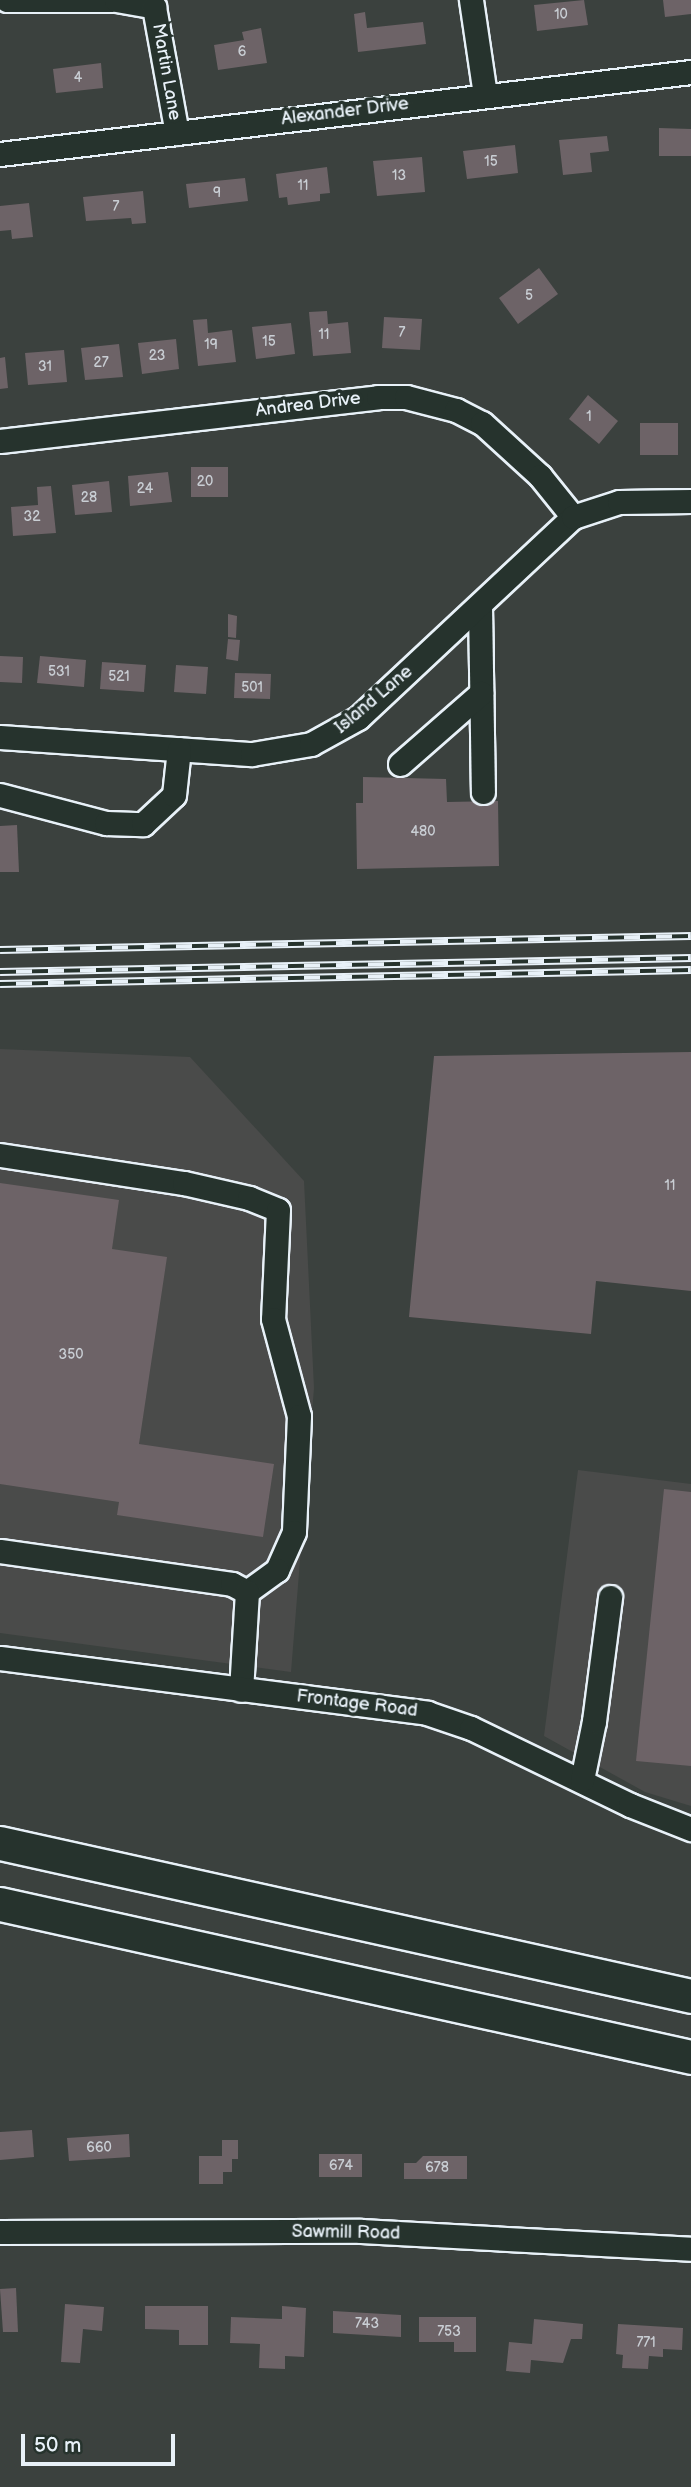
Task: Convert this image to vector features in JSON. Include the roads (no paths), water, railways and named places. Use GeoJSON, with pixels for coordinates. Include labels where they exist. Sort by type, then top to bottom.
{"type":"FeatureCollection","features":[{"type":"Feature","properties":{"kind":"highway"},"geometry":{"type":"LineString","coordinates":[[0,1843],[691,1996]]}},
{"type":"Feature","properties":{"kind":"highway"},"geometry":{"type":"LineString","coordinates":[[0,1904],[691,2057]]}},
{"type":"Feature","properties":{"kind":"street"},"geometry":{"type":"LineString","coordinates":[[7,0],[110,0]]}},
{"type":"Feature","properties":{"kind":"street","name":"Martin Lane"},"geometry":{"type":"LineString","coordinates":[[116,0],[153,6],[177,133]]}},
{"type":"Feature","properties":{"kind":"street"},"geometry":{"type":"LineString","coordinates":[[471,0],[485,95]]}},
{"type":"Feature","properties":{"kind":"street","name":"Alexander Drive"},"geometry":{"type":"LineString","coordinates":[[0,154],[691,72]]}},
{"type":"Feature","properties":{"kind":"street","name":"Andrea Drive"},"geometry":{"type":"LineString","coordinates":[[0,441],[378,397],[406,397],[456,410],[482,423],[540,476],[573,517]]}},
{"type":"Feature","properties":{"kind":"street","name":"Island Lane"},"geometry":{"type":"LineString","coordinates":[[0,737],[251,754],[293,750],[329,737],[358,718],[573,517],[619,502],[691,501]]}},
{"type":"Feature","properties":{"kind":"street"},"geometry":{"type":"LineString","coordinates":[[480,606],[483,792]]}},
{"type":"Feature","properties":{"kind":"street"},"geometry":{"type":"LineString","coordinates":[[400,764],[481,693]]}},
{"type":"Feature","properties":{"kind":"street"},"geometry":{"type":"LineString","coordinates":[[0,795],[106,823],[143,824],[174,795],[179,749]]}},
{"type":"Feature","properties":{"kind":"street"},"geometry":{"type":"LineString","coordinates":[[0,1155],[184,1183],[249,1198],[278,1210],[273,1318],[299,1416],[294,1532],[277,1570],[247,1592]]}},
{"type":"Feature","properties":{"kind":"street"},"geometry":{"type":"LineString","coordinates":[[0,1551],[232,1584],[247,1592]]}},
{"type":"Feature","properties":{"kind":"street"},"geometry":{"type":"LineString","coordinates":[[241,1690],[247,1592]]}},
{"type":"Feature","properties":{"kind":"street"},"geometry":{"type":"LineString","coordinates":[[582,1780],[594,1721],[610,1597]]}},
{"type":"Feature","properties":{"kind":"street","name":"Frontage Road"},"geometry":{"type":"LineString","coordinates":[[0,1658],[427,1713],[471,1728],[691,1829]]}},
{"type":"Feature","properties":{"kind":"street","name":"Sawmill Road"},"geometry":{"type":"LineString","coordinates":[[0,2232],[361,2231],[691,2249]]}},
{"type":"Feature","properties":{"kind":"railway"},"geometry":{"type":"LineString","coordinates":[[0,950],[691,936]]}},
{"type":"Feature","properties":{"kind":"railway"},"geometry":{"type":"LineString","coordinates":[[0,972],[691,958]]}},
{"type":"Feature","properties":{"kind":"railway"},"geometry":{"type":"LineString","coordinates":[[0,984],[691,970]]}}]}
